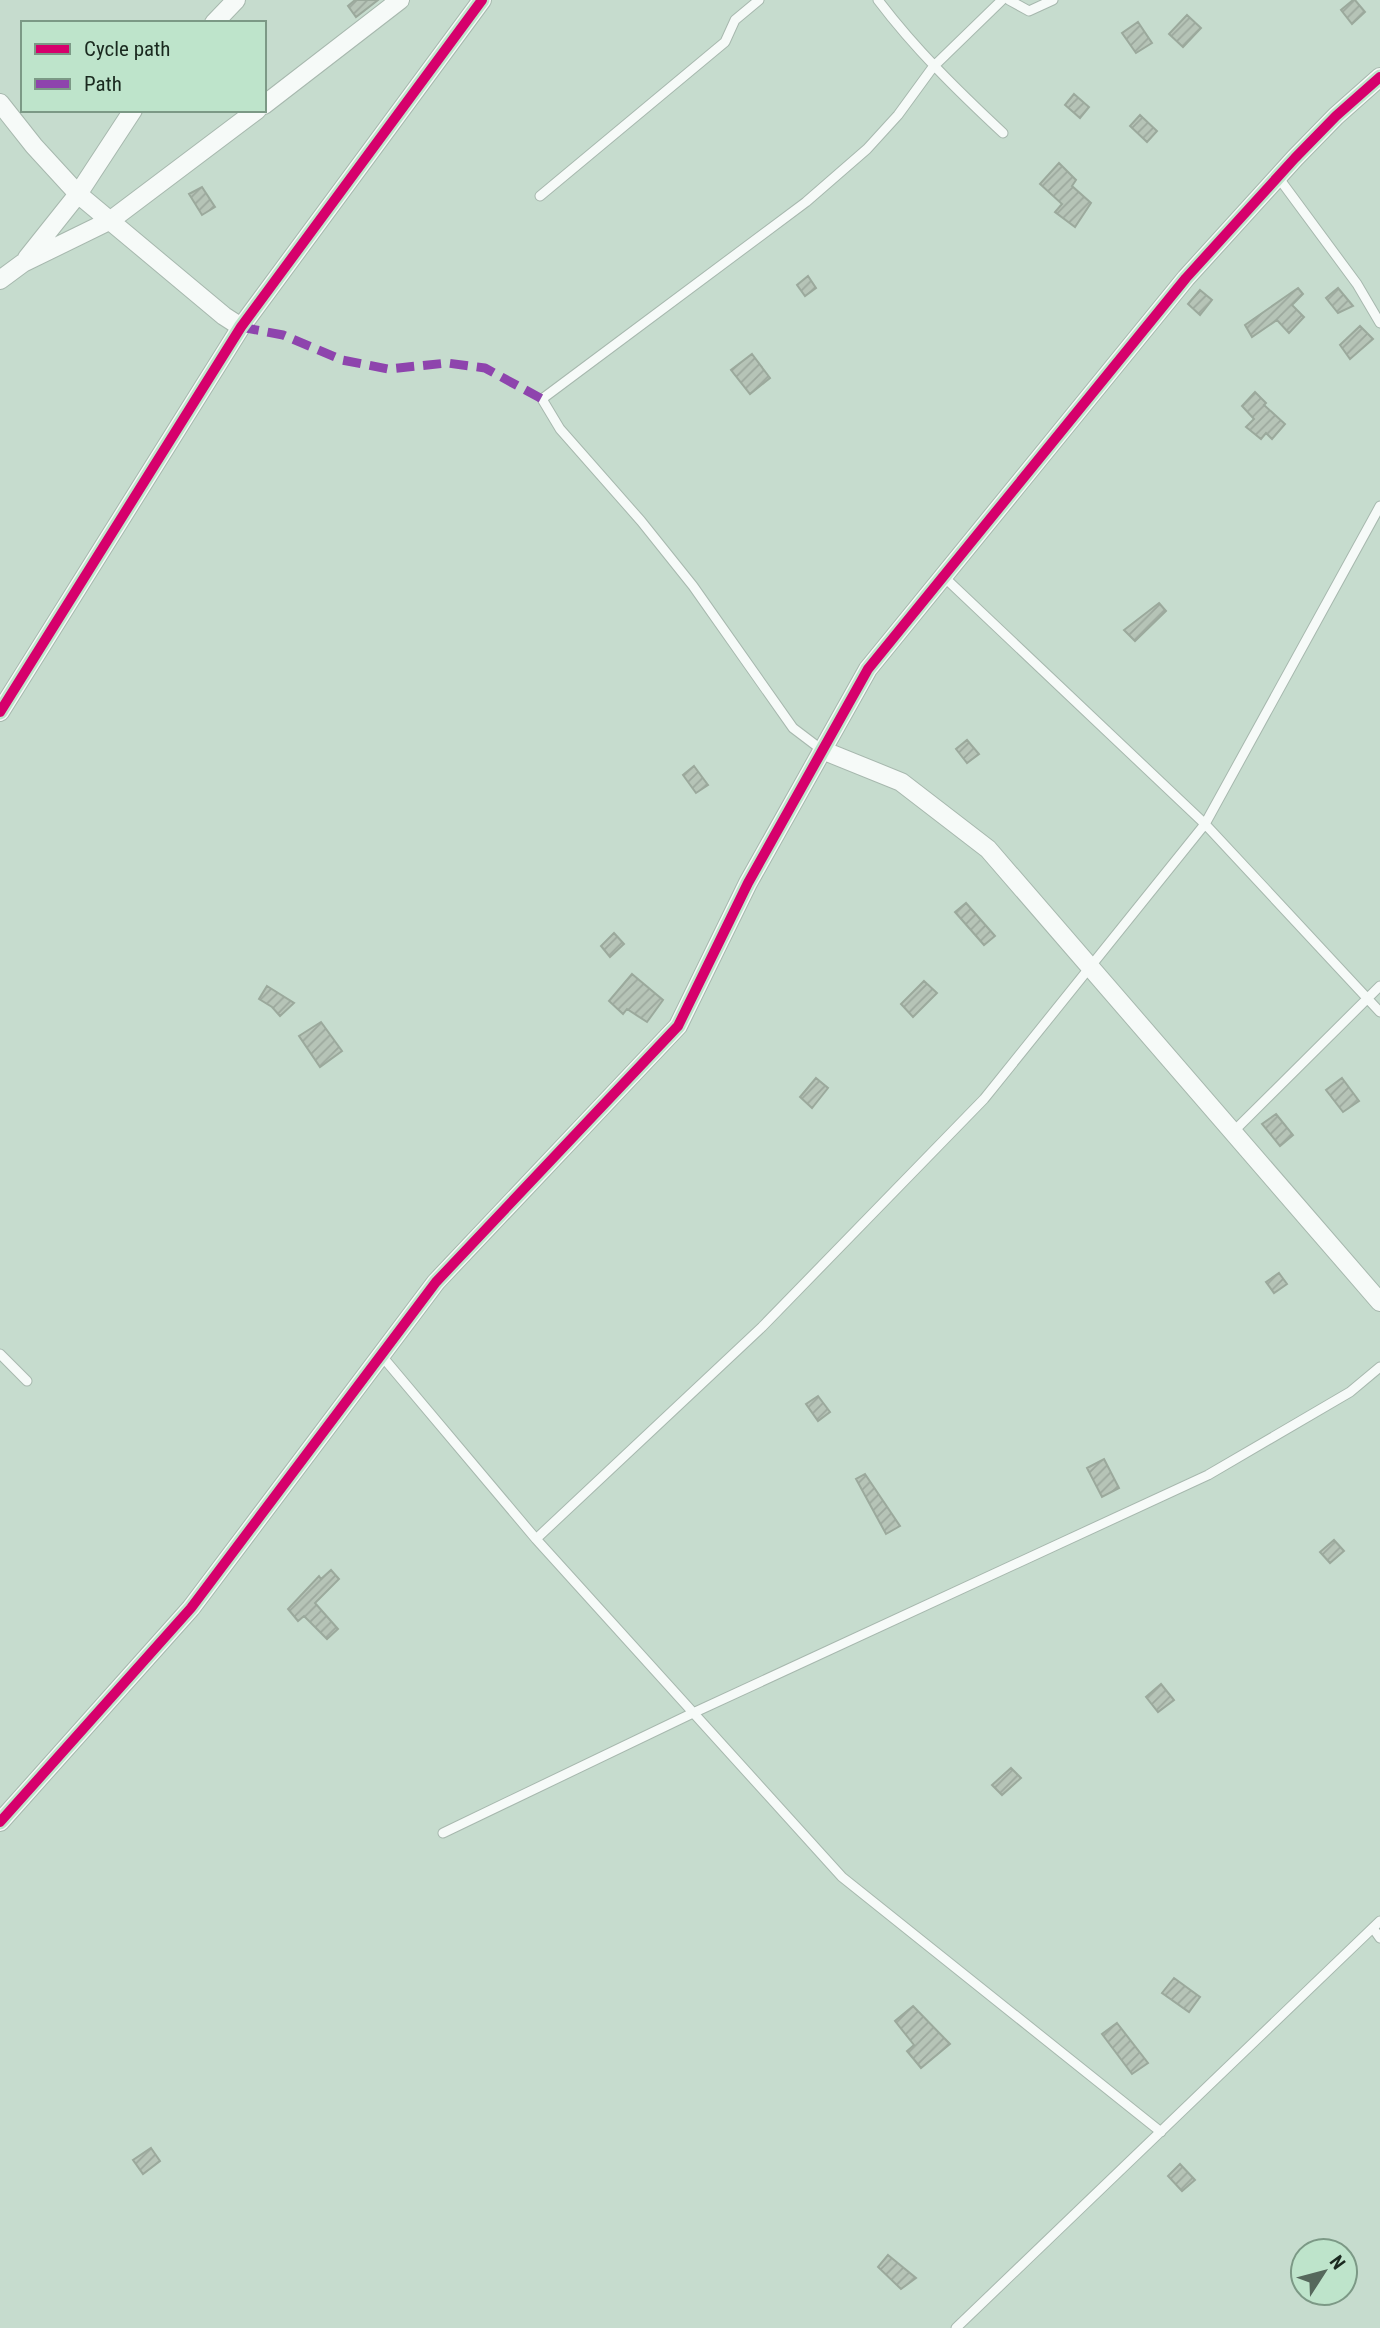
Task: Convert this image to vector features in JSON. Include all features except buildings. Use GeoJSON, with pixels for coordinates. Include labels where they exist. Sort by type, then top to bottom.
{"type":"FeatureCollection","features":[{"type":"Feature","properties":{"kind":"street"},"geometry":{"type":"LineString","coordinates":[[216,21],[236,0]]}},
{"type":"Feature","properties":{"kind":"street"},"geometry":{"type":"LineString","coordinates":[[266,103],[400,0]]}},
{"type":"Feature","properties":{"kind":"street"},"geometry":{"type":"LineString","coordinates":[[0,712],[241,327],[482,0]]}},
{"type":"Feature","properties":{"kind":"street"},"geometry":{"type":"LineString","coordinates":[[0,1822],[191,1608],[436,1282],[678,1026],[748,883],[868,669],[1186,278],[1336,116],[1380,78]]}},
{"type":"Feature","properties":{"kind":"street"},"geometry":{"type":"LineString","coordinates":[[0,103],[34,146],[78,194],[224,316],[241,327]]}},
{"type":"Feature","properties":{"kind":"street"},"geometry":{"type":"LineString","coordinates":[[23,263],[78,194],[132,112]]}},
{"type":"Feature","properties":{"kind":"street"},"geometry":{"type":"LineString","coordinates":[[0,280],[23,263],[111,220],[254,112]]}},
{"type":"Feature","properties":{"kind":"street"},"geometry":{"type":"LineString","coordinates":[[822,750],[901,782],[988,849],[1380,1302]]}},
{"type":"Feature","properties":{"kind":"lane"},"geometry":{"type":"LineString","coordinates":[[540,196],[725,42],[736,20],[759,0]]}},
{"type":"Feature","properties":{"kind":"lane"},"geometry":{"type":"LineString","coordinates":[[878,0],[905,37],[933,67],[1003,133]]}},
{"type":"Feature","properties":{"kind":"lane"},"geometry":{"type":"LineString","coordinates":[[822,750],[793,728],[693,586],[560,429],[542,398],[806,202],[867,149],[898,116],[933,67],[1002,0]]}},
{"type":"Feature","properties":{"kind":"lane"},"geometry":{"type":"LineString","coordinates":[[1009,0],[1029,11],[1053,0]]}},
{"type":"Feature","properties":{"kind":"lane"},"geometry":{"type":"LineString","coordinates":[[1278,177],[1357,284],[1380,323]]}},
{"type":"Feature","properties":{"kind":"lane"},"geometry":{"type":"LineString","coordinates":[[536,1539],[762,1327],[974,1109],[1091,967],[1205,824],[1380,506]]}},
{"type":"Feature","properties":{"kind":"lane"},"geometry":{"type":"LineString","coordinates":[[943,576],[1205,824],[1380,1012]]}},
{"type":"Feature","properties":{"kind":"lane"},"geometry":{"type":"LineString","coordinates":[[1233,1132],[1380,986]]}},
{"type":"Feature","properties":{"kind":"lane"},"geometry":{"type":"LineString","coordinates":[[0,1354],[27,1381]]}},
{"type":"Feature","properties":{"kind":"lane"},"geometry":{"type":"LineString","coordinates":[[381,1355],[536,1539],[842,1877],[1161,2132]]}},
{"type":"Feature","properties":{"kind":"lane"},"geometry":{"type":"LineString","coordinates":[[443,1833],[693,1713],[1208,1475],[1350,1392],[1380,1367]]}},
{"type":"Feature","properties":{"kind":"lane"},"geometry":{"type":"LineString","coordinates":[[956,2328],[1376,1924],[1380,1938]]}},
{"type":"Feature","properties":{"kind":"marked path"},"geometry":{"type":"LineString","coordinates":[[241,327],[283,335],[342,360],[388,369],[447,363],[485,368],[542,399]]}},
{"type":"Feature","properties":{"kind":"cycle path"},"geometry":{"type":"LineString","coordinates":[[0,712],[241,327],[482,0]]}},
{"type":"Feature","properties":{"kind":"cycle path"},"geometry":{"type":"LineString","coordinates":[[0,1822],[191,1608],[436,1282],[678,1026],[748,883],[868,669],[1186,278],[1295,158],[1336,116],[1380,77]]}}]}
